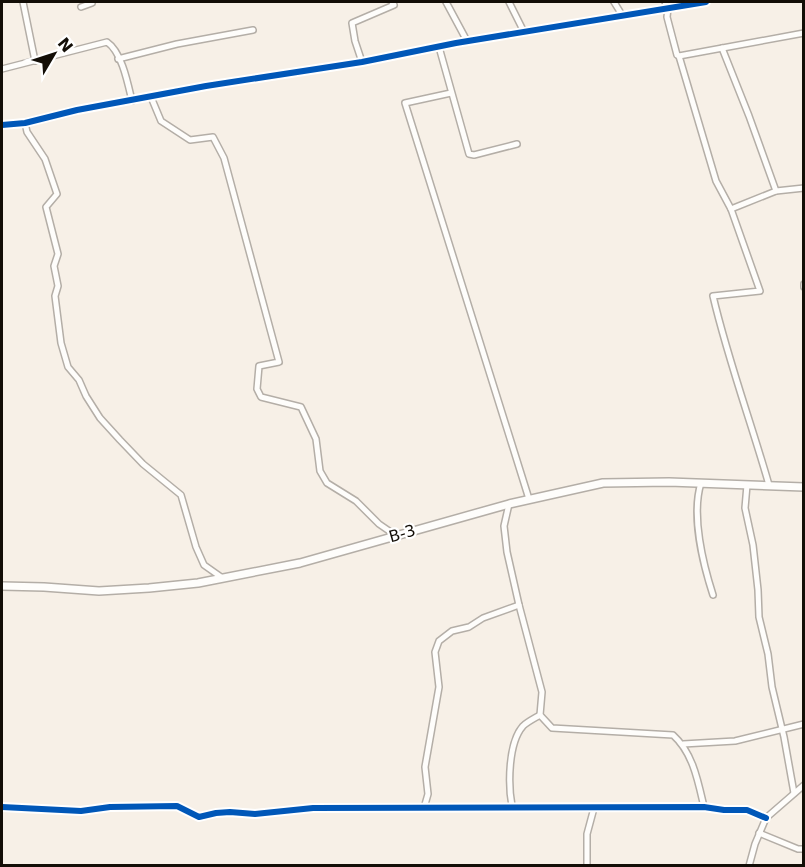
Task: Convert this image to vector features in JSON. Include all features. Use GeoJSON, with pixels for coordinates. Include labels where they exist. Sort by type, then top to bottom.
{"type":"FeatureCollection","features":[{"type":"Feature","properties":{"kind":"main road","name":"B-3"},"geometry":{"type":"LineString","coordinates":[[2,586],[99,591],[179,585],[300,563],[509,504],[603,483],[623,481],[804,487]]}},
{"type":"Feature","properties":{"kind":"street"},"geometry":{"type":"LineString","coordinates":[[23,2],[35,61]]}},
{"type":"Feature","properties":{"kind":"street"},"geometry":{"type":"LineString","coordinates":[[81,7],[91,2]]}},
{"type":"Feature","properties":{"kind":"street"},"geometry":{"type":"LineString","coordinates":[[362,62],[352,23],[394,5],[392,2]]}},
{"type":"Feature","properties":{"kind":"street"},"geometry":{"type":"LineString","coordinates":[[446,2],[467,41]]}},
{"type":"Feature","properties":{"kind":"street"},"geometry":{"type":"LineString","coordinates":[[509,2],[524,32]]}},
{"type":"Feature","properties":{"kind":"street"},"geometry":{"type":"LineString","coordinates":[[614,2],[622,15]]}},
{"type":"Feature","properties":{"kind":"street"},"geometry":{"type":"LineString","coordinates":[[665,2],[677,55],[716,180],[732,210],[760,291],[713,296],[729,361],[752,423],[769,485]]}},
{"type":"Feature","properties":{"kind":"street"},"geometry":{"type":"LineString","coordinates":[[2,125],[25,123],[77,110],[206,86],[362,62],[467,41],[705,2]]}},
{"type":"Feature","properties":{"kind":"street"},"geometry":{"type":"LineString","coordinates":[[118,59],[177,44],[253,30]]}},
{"type":"Feature","properties":{"kind":"street"},"geometry":{"type":"LineString","coordinates":[[679,56],[804,33]]}},
{"type":"Feature","properties":{"kind":"street"},"geometry":{"type":"LineString","coordinates":[[2,69],[107,42],[111,45],[125,71],[132,101]]}},
{"type":"Feature","properties":{"kind":"street"},"geometry":{"type":"LineString","coordinates":[[439,46],[469,154],[474,155],[517,144]]}},
{"type":"Feature","properties":{"kind":"street"},"geometry":{"type":"LineString","coordinates":[[722,48],[776,191]]}},
{"type":"Feature","properties":{"kind":"street"},"geometry":{"type":"LineString","coordinates":[[451,93],[405,103],[530,499]]}},
{"type":"Feature","properties":{"kind":"street"},"geometry":{"type":"LineString","coordinates":[[151,97],[161,121],[190,140],[213,137],[224,158],[279,362],[259,366],[257,389],[261,398],[301,406],[316,439],[320,471],[327,483],[356,501],[379,524],[395,535]]}},
{"type":"Feature","properties":{"kind":"street"},"geometry":{"type":"LineString","coordinates":[[25,123],[27,132],[45,159],[57,194],[46,207],[58,254],[54,266],[58,279],[55,296],[61,343],[68,367],[79,380],[100,418],[143,464],[181,495],[196,547],[204,565],[221,577]]}},
{"type":"Feature","properties":{"kind":"street"},"geometry":{"type":"LineString","coordinates":[[732,210],[776,191],[804,188]]}},
{"type":"Feature","properties":{"kind":"street"},"geometry":{"type":"LineString","coordinates":[[701,483],[696,497],[700,537],[705,570],[713,595]]}},
{"type":"Feature","properties":{"kind":"street"},"geometry":{"type":"LineString","coordinates":[[747,485],[745,508],[753,545],[759,617],[794,793]]}},
{"type":"Feature","properties":{"kind":"street"},"geometry":{"type":"LineString","coordinates":[[509,504],[504,526],[507,552],[542,692],[540,715],[552,728],[673,735],[683,744],[694,769],[704,807]]}},
{"type":"Feature","properties":{"kind":"street"},"geometry":{"type":"LineString","coordinates":[[424,808],[428,794],[425,767],[439,687],[435,652],[439,641],[452,632],[469,627],[483,618],[519,605]]}},
{"type":"Feature","properties":{"kind":"street"},"geometry":{"type":"LineString","coordinates":[[512,806],[509,785],[516,739],[524,726],[540,715]]}},
{"type":"Feature","properties":{"kind":"street"},"geometry":{"type":"LineString","coordinates":[[683,744],[735,741],[804,724]]}},
{"type":"Feature","properties":{"kind":"street"},"geometry":{"type":"LineString","coordinates":[[749,866],[766,818],[804,785]]}},
{"type":"Feature","properties":{"kind":"street"},"geometry":{"type":"LineString","coordinates":[[2,807],[81,811],[110,807],[177,806],[199,817],[230,812],[255,814],[313,808],[704,807],[747,810],[766,818]]}},
{"type":"Feature","properties":{"kind":"street"},"geometry":{"type":"LineString","coordinates":[[587,866],[588,834],[594,808]]}},
{"type":"Feature","properties":{"kind":"street"},"geometry":{"type":"LineString","coordinates":[[759,833],[798,849],[804,849]]}},
{"type":"Feature","properties":{"kind":"cycle path"},"geometry":{"type":"LineString","coordinates":[[2,125],[25,123],[77,110],[206,86],[362,62],[456,43],[706,2]]}},
{"type":"Feature","properties":{"kind":"cycle path"},"geometry":{"type":"LineString","coordinates":[[2,807],[81,811],[110,807],[177,806],[199,817],[216,813],[255,814],[313,808],[704,807],[747,810],[766,818]]}}]}
